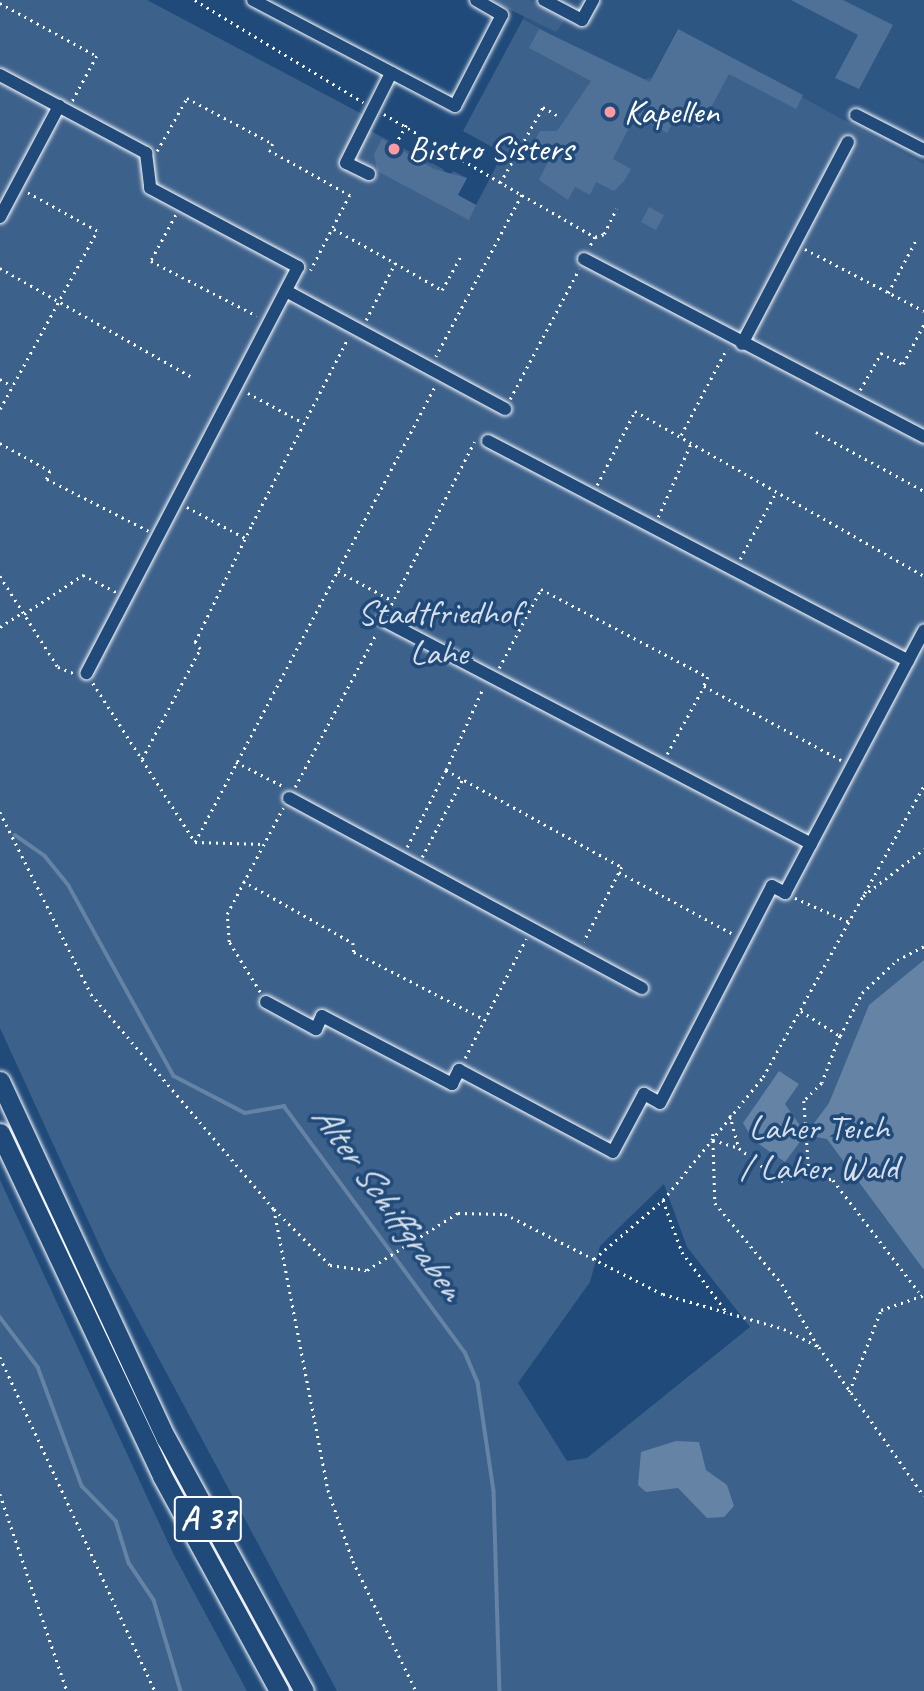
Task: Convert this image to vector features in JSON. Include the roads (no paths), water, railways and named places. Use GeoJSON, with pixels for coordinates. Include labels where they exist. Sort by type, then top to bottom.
{"type":"FeatureCollection","features":[{"type":"Feature","properties":{"kind":"highway","name":"A 37"},"geometry":{"type":"LineString","coordinates":[[0,1081],[166,1438],[304,1691]]}},
{"type":"Feature","properties":{"kind":"highway","name":"A 37"},"geometry":{"type":"LineString","coordinates":[[0,1133],[162,1476],[279,1691]]}},
{"type":"Feature","properties":{"kind":"street"},"geometry":{"type":"LineString","coordinates":[[253,0],[455,106],[502,15],[476,0]]}},
{"type":"Feature","properties":{"kind":"street"},"geometry":{"type":"LineString","coordinates":[[544,0],[582,20],[593,0]]}},
{"type":"Feature","properties":{"kind":"street"},"geometry":{"type":"LineString","coordinates":[[369,174],[346,163],[391,73]]}},
{"type":"Feature","properties":{"kind":"street"},"geometry":{"type":"LineString","coordinates":[[0,75],[146,153],[150,163],[150,188],[304,270],[286,291],[87,673]]}},
{"type":"Feature","properties":{"kind":"street"},"geometry":{"type":"LineString","coordinates":[[0,216],[63,108]]}},
{"type":"Feature","properties":{"kind":"street"},"geometry":{"type":"LineString","coordinates":[[856,115],[924,150]]}},
{"type":"Feature","properties":{"kind":"street"},"geometry":{"type":"LineString","coordinates":[[737,341],[796,244],[848,142]]}},
{"type":"Feature","properties":{"kind":"street"},"geometry":{"type":"LineString","coordinates":[[584,259],[924,437]]}},
{"type":"Feature","properties":{"kind":"street"},"geometry":{"type":"LineString","coordinates":[[286,291],[505,409]]}},
{"type":"Feature","properties":{"kind":"street"},"geometry":{"type":"LineString","coordinates":[[488,441],[590,497],[908,661]]}},
{"type":"Feature","properties":{"kind":"street"},"geometry":{"type":"LineString","coordinates":[[383,620],[811,844]]}},
{"type":"Feature","properties":{"kind":"street"},"geometry":{"type":"LineString","coordinates":[[266,1002],[316,1029],[322,1016],[452,1084],[459,1070],[613,1152],[645,1094],[660,1103],[772,887],[785,894],[924,629]]}},
{"type":"Feature","properties":{"kind":"street"},"geometry":{"type":"LineString","coordinates":[[291,794],[401,860],[642,988]]}},
{"type":"Feature","properties":{"kind":"waterway","name":"Alter Schiffgraben"},"geometry":{"type":"LineString","coordinates":[[15,835],[45,856],[69,886],[174,1076],[245,1113],[284,1106],[465,1352],[478,1383],[494,1491],[500,1691]]}},
{"type":"Feature","properties":{"kind":"waterway"},"geometry":{"type":"LineString","coordinates":[[0,1317],[38,1367],[82,1486],[116,1521],[129,1563],[154,1600],[181,1691]]}},
{"type":"Feature","properties":{"kind":"place","name":"Kapellen"},"geometry":{"type":"Point","coordinates":[610,112]}},
{"type":"Feature","properties":{"kind":"place","name":"Bistro Sisters"},"geometry":{"type":"Point","coordinates":[394,149]}},
{"type":"Feature","properties":{"kind":"park label","name":"Stadtfriedhof Lahe"},"geometry":{"type":"Point","coordinates":[439,633]}},
{"type":"Feature","properties":{"kind":"park label","name":"Laher Teich / Laher Wald"},"geometry":{"type":"Point","coordinates":[819,1148]}}]}
